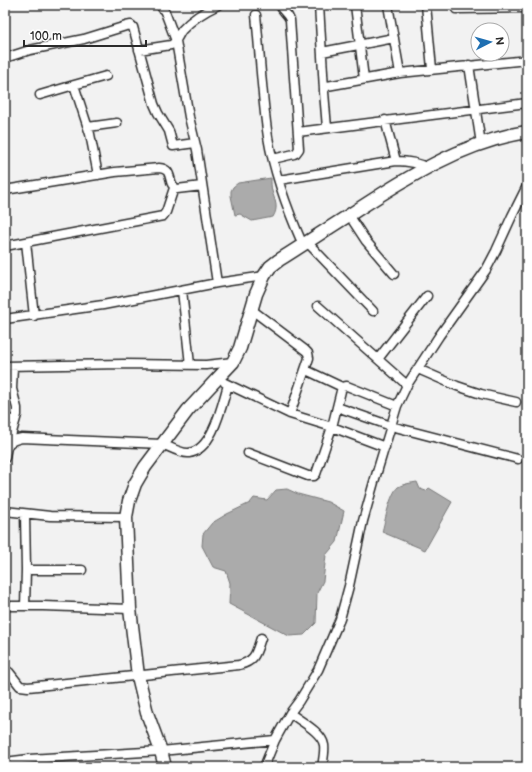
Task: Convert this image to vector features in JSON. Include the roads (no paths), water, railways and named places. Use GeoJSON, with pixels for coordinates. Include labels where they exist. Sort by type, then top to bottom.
{"type":"FeatureCollection","features":[{"type":"Feature","properties":{"kind":"street"},"geometry":{"type":"LineString","coordinates":[[160,5],[165,12],[176,41],[195,143],[217,283]]}},
{"type":"Feature","properties":{"kind":"street"},"geometry":{"type":"LineString","coordinates":[[139,50],[174,44],[181,31],[197,17],[218,5]]}},
{"type":"Feature","properties":{"kind":"street"},"geometry":{"type":"LineString","coordinates":[[273,158],[296,154],[299,149],[290,20],[289,16],[281,9],[280,5]]}},
{"type":"Feature","properties":{"kind":"street"},"geometry":{"type":"LineString","coordinates":[[319,5],[327,128]]}},
{"type":"Feature","properties":{"kind":"street"},"geometry":{"type":"LineString","coordinates":[[355,5],[364,79]]}},
{"type":"Feature","properties":{"kind":"street"},"geometry":{"type":"LineString","coordinates":[[388,5],[400,73]]}},
{"type":"Feature","properties":{"kind":"street"},"geometry":{"type":"LineString","coordinates":[[426,5],[432,69]]}},
{"type":"Feature","properties":{"kind":"street"},"geometry":{"type":"LineString","coordinates":[[456,9],[527,8]]}},
{"type":"Feature","properties":{"kind":"street"},"geometry":{"type":"LineString","coordinates":[[256,15],[269,138],[273,158],[288,210],[305,244],[373,311]]}},
{"type":"Feature","properties":{"kind":"street"},"geometry":{"type":"LineString","coordinates":[[5,58],[30,50],[84,39],[129,25],[133,27],[154,104],[169,131],[173,146],[195,143]]}},
{"type":"Feature","properties":{"kind":"street"},"geometry":{"type":"LineString","coordinates":[[322,52],[394,38]]}},
{"type":"Feature","properties":{"kind":"street"},"geometry":{"type":"LineString","coordinates":[[324,90],[330,86],[400,73],[527,60]]}},
{"type":"Feature","properties":{"kind":"street"},"geometry":{"type":"LineString","coordinates":[[469,65],[481,144]]}},
{"type":"Feature","properties":{"kind":"street"},"geometry":{"type":"LineString","coordinates":[[40,95],[106,76]]}},
{"type":"Feature","properties":{"kind":"street"},"geometry":{"type":"LineString","coordinates":[[74,86],[88,127],[98,175]]}},
{"type":"Feature","properties":{"kind":"street"},"geometry":{"type":"LineString","coordinates":[[298,132],[527,103]]}},
{"type":"Feature","properties":{"kind":"street"},"geometry":{"type":"LineString","coordinates":[[385,120],[396,161]]}},
{"type":"Feature","properties":{"kind":"street"},"geometry":{"type":"LineString","coordinates":[[88,127],[116,123]]}},
{"type":"Feature","properties":{"kind":"street"},"geometry":{"type":"LineString","coordinates":[[165,767],[147,712],[138,676],[130,609],[126,518],[128,501],[135,484],[162,444],[188,410],[233,362],[240,348],[256,294],[270,267],[399,183],[465,150],[492,140],[527,132]]}},
{"type":"Feature","properties":{"kind":"street"},"geometry":{"type":"LineString","coordinates":[[279,180],[396,161],[419,163],[428,168]]}},
{"type":"Feature","properties":{"kind":"street"},"geometry":{"type":"LineString","coordinates":[[5,190],[98,175],[159,168],[163,168],[168,172],[174,188],[166,212],[163,216],[5,246]]}},
{"type":"Feature","properties":{"kind":"street"},"geometry":{"type":"LineString","coordinates":[[174,188],[179,189],[202,186]]}},
{"type":"Feature","properties":{"kind":"street"},"geometry":{"type":"LineString","coordinates":[[264,767],[275,740],[290,713],[318,670],[340,619],[349,586],[363,520],[397,406],[407,385],[486,270],[527,186]]}},
{"type":"Feature","properties":{"kind":"street"},"geometry":{"type":"LineString","coordinates":[[349,215],[366,241],[394,274]]}},
{"type":"Feature","properties":{"kind":"street"},"geometry":{"type":"LineString","coordinates":[[26,242],[34,316]]}},
{"type":"Feature","properties":{"kind":"street"},"geometry":{"type":"LineString","coordinates":[[5,320],[103,306],[217,283],[264,276]]}},
{"type":"Feature","properties":{"kind":"street"},"geometry":{"type":"LineString","coordinates":[[182,290],[190,365]]}},
{"type":"Feature","properties":{"kind":"street"},"geometry":{"type":"LineString","coordinates":[[378,359],[427,296]]}},
{"type":"Feature","properties":{"kind":"street"},"geometry":{"type":"LineString","coordinates":[[318,306],[407,385]]}},
{"type":"Feature","properties":{"kind":"street"},"geometry":{"type":"LineString","coordinates":[[252,310],[305,350],[310,358],[290,414]]}},
{"type":"Feature","properties":{"kind":"street"},"geometry":{"type":"LineString","coordinates":[[5,458],[18,408],[12,389],[9,366],[123,364],[206,365],[233,362]]}},
{"type":"Feature","properties":{"kind":"street"},"geometry":{"type":"LineString","coordinates":[[418,369],[457,386],[481,394],[516,402]]}},
{"type":"Feature","properties":{"kind":"street"},"geometry":{"type":"LineString","coordinates":[[306,370],[342,387],[347,386],[397,406]]}},
{"type":"Feature","properties":{"kind":"street"},"geometry":{"type":"LineString","coordinates":[[217,379],[290,414],[385,446]]}},
{"type":"Feature","properties":{"kind":"street"},"geometry":{"type":"LineString","coordinates":[[9,443],[14,439],[22,438],[162,444],[182,452],[189,453],[204,445],[210,437],[215,427],[228,384]]}},
{"type":"Feature","properties":{"kind":"street"},"geometry":{"type":"LineString","coordinates":[[248,453],[308,476],[314,476],[332,427],[342,387]]}},
{"type":"Feature","properties":{"kind":"street"},"geometry":{"type":"LineString","coordinates":[[337,407],[391,426],[518,459]]}},
{"type":"Feature","properties":{"kind":"street"},"geometry":{"type":"LineString","coordinates":[[5,417],[15,422]]}},
{"type":"Feature","properties":{"kind":"street"},"geometry":{"type":"LineString","coordinates":[[5,511],[57,516],[126,518]]}},
{"type":"Feature","properties":{"kind":"street"},"geometry":{"type":"LineString","coordinates":[[25,514],[25,606]]}},
{"type":"Feature","properties":{"kind":"street"},"geometry":{"type":"LineString","coordinates":[[26,570],[82,570]]}},
{"type":"Feature","properties":{"kind":"street"},"geometry":{"type":"LineString","coordinates":[[5,606],[130,609]]}},
{"type":"Feature","properties":{"kind":"street"},"geometry":{"type":"LineString","coordinates":[[5,670],[9,672],[20,686],[28,687],[239,665],[246,664],[251,661],[261,638]]}},
{"type":"Feature","properties":{"kind":"street"},"geometry":{"type":"LineString","coordinates":[[290,713],[319,734],[323,739],[324,747],[322,767]]}},
{"type":"Feature","properties":{"kind":"street"},"geometry":{"type":"LineString","coordinates":[[5,762],[161,751],[275,740]]}}]}
